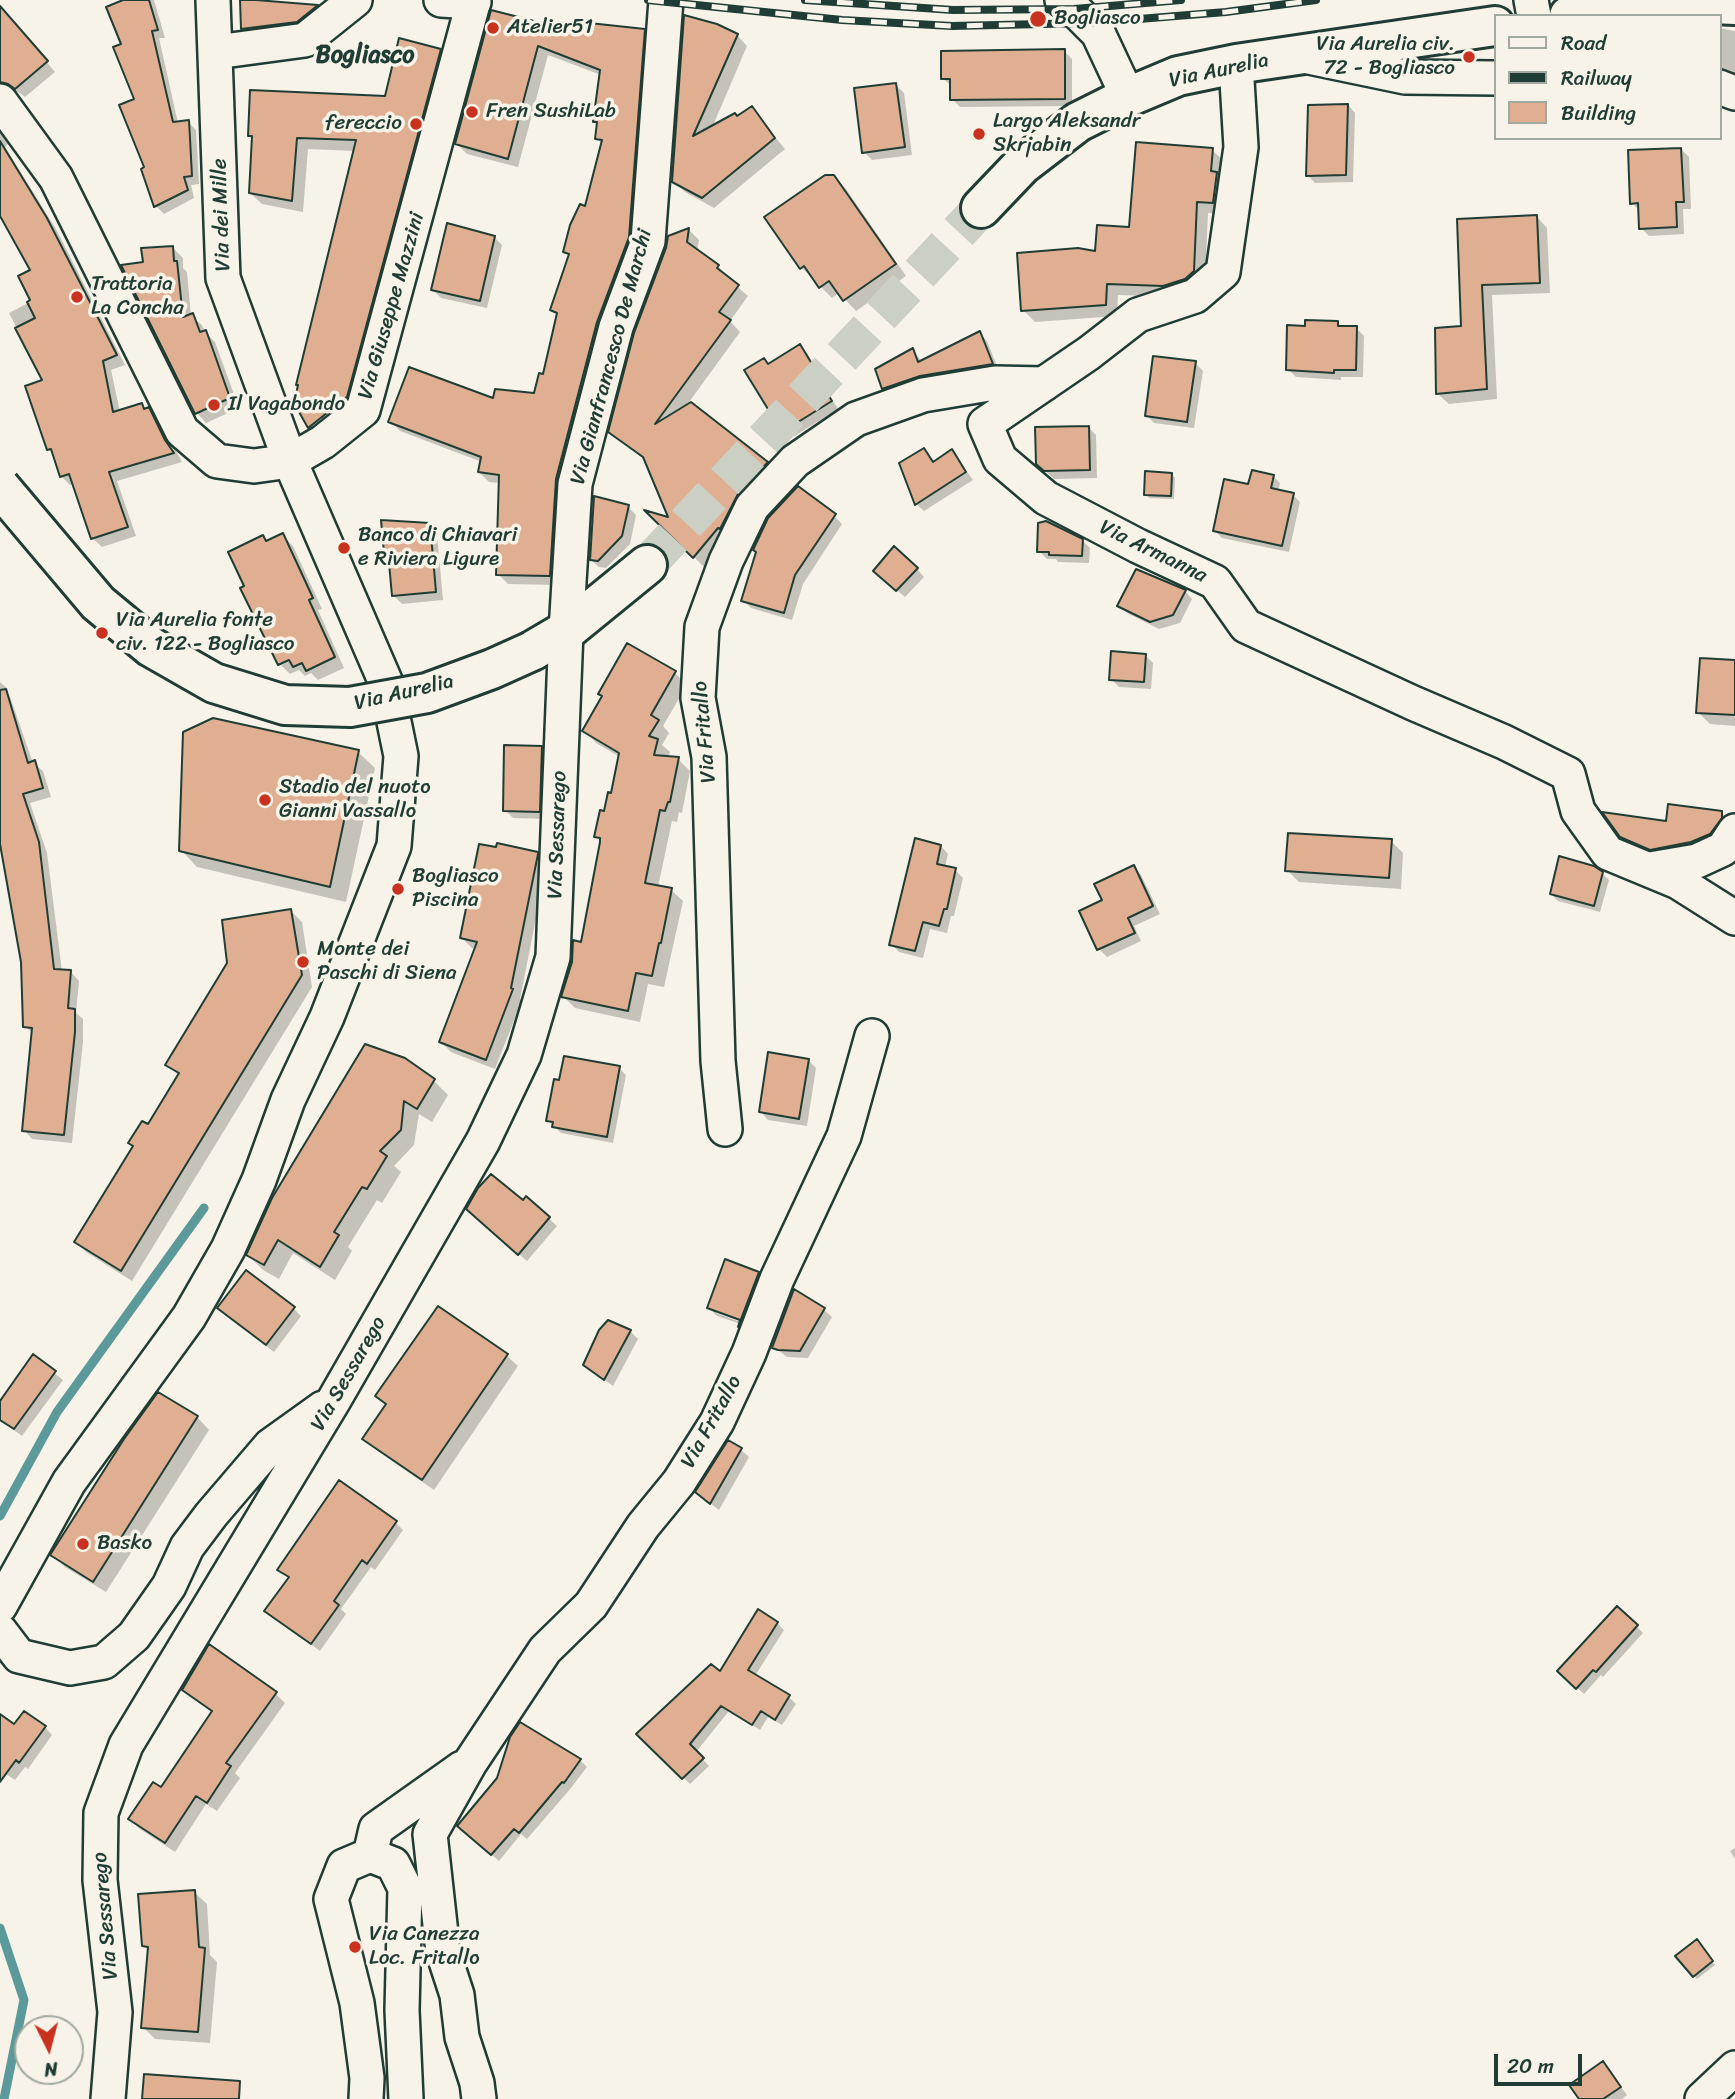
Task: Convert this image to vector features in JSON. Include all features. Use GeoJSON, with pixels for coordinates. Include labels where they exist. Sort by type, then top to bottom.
{"type":"FeatureCollection","features":[{"type":"Feature","properties":{"kind":"main road"},"geometry":{"type":"LineString","coordinates":[[1587,14],[1688,3],[1735,5]]}},
{"type":"Feature","properties":{"kind":"main road","name":"Via Aurelia"},"geometry":{"type":"LineString","coordinates":[[981,208],[1021,164],[1077,122],[1178,76],[1494,26]]}},
{"type":"Feature","properties":{"kind":"main road","name":"Via Aurelia"},"geometry":{"type":"LineString","coordinates":[[0,487],[98,603],[151,647],[214,683],[285,705],[350,708],[427,692],[492,669],[532,651],[566,631],[647,565]]}},
{"type":"Feature","properties":{"kind":"street","name":"Via dei Mille"},"geometry":{"type":"LineString","coordinates":[[0,1606],[69,1482],[189,1317],[228,1250],[259,1180],[288,1100],[327,1017],[394,846],[401,756],[386,682],[290,461],[223,278],[213,0]]}},
{"type":"Feature","properties":{"kind":"street"},"geometry":{"type":"LineString","coordinates":[[216,52],[305,40],[355,0]]}},
{"type":"Feature","properties":{"kind":"street"},"geometry":{"type":"LineString","coordinates":[[441,0],[474,1]]}},
{"type":"Feature","properties":{"kind":"street","name":"Via Gianfrancesco De Marchi"},"geometry":{"type":"LineString","coordinates":[[566,631],[575,484],[615,327],[648,241],[666,0]]}},
{"type":"Feature","properties":{"kind":"street"},"geometry":{"type":"LineString","coordinates":[[1062,0],[1098,33],[1128,97]]}},
{"type":"Feature","properties":{"kind":"street","name":"Via Giuseppe Mazzini"},"geometry":{"type":"LineString","coordinates":[[0,101],[56,178],[182,431],[217,461],[254,466],[290,461],[323,442],[363,410],[474,1]]}},
{"type":"Feature","properties":{"kind":"street"},"geometry":{"type":"LineString","coordinates":[[1300,55],[1405,77],[1494,78]]}},
{"type":"Feature","properties":{"kind":"street","name":"Via Armanna"},"geometry":{"type":"LineString","coordinates":[[1237,65],[1241,147],[1223,272],[1195,296],[1138,315],[985,424],[1000,460],[1046,498],[1215,582],[1246,626],[1504,742],[1568,775],[1578,811],[1608,853],[1678,882],[1735,918]]}},
{"type":"Feature","properties":{"kind":"street","name":"Via Fritallo"},"geometry":{"type":"LineString","coordinates":[[725,1129],[718,1061],[709,757],[698,698],[702,627],[726,561],[752,507],[795,461],[856,419],[923,395],[995,383],[1044,384]]}},
{"type":"Feature","properties":{"kind":"street","name":"Via Sessarego"},"geometry":{"type":"LineString","coordinates":[[108,2099],[115,2012],[100,1881],[101,1813],[126,1745],[334,1400],[483,1141],[524,1055],[553,957],[566,631]]}},
{"type":"Feature","properties":{"kind":"street"},"geometry":{"type":"LineString","coordinates":[[1650,869],[1706,857],[1723,849],[1735,831]]}},
{"type":"Feature","properties":{"kind":"street","name":"Via Fritallo"},"geometry":{"type":"LineString","coordinates":[[479,2099],[477,2083],[462,2037],[457,1995],[443,1952],[430,1834],[470,1763],[545,1650],[591,1605],[643,1526],[679,1482],[717,1422],[749,1353],[777,1279],[844,1136],[872,1036]]}},
{"type":"Feature","properties":{"kind":"street"},"geometry":{"type":"LineString","coordinates":[[0,1631],[19,1656],[70,1668],[104,1662],[134,1636],[169,1586],[195,1537],[270,1446],[334,1400]]}},
{"type":"Feature","properties":{"kind":"street"},"geometry":{"type":"LineString","coordinates":[[370,1855],[376,1829],[470,1763]]}},
{"type":"Feature","properties":{"kind":"street"},"geometry":{"type":"LineString","coordinates":[[366,2099],[368,2078],[357,2003],[331,1899],[344,1866],[370,1855],[393,1864],[405,1888],[402,2010],[406,2099]]}},
{"type":"Feature","properties":{"kind":"street"},"geometry":{"type":"LineString","coordinates":[[1702,2099],[1735,2068]]}},
{"type":"Feature","properties":{"kind":"building"},"geometry":{"type":"Polygon","coordinates":[[[123,0],[149,0],[158,30],[152,31],[173,122],[189,120],[192,176],[184,177],[188,190],[154,207],[141,169],[144,167],[119,105],[134,99],[113,47],[121,44],[106,7],[123,0]]]}},
{"type":"Feature","properties":{"kind":"building"},"geometry":{"type":"Polygon","coordinates":[[[240,0],[318,5],[297,22],[241,29],[240,0]]]}},
{"type":"Feature","properties":{"kind":"building"},"geometry":{"type":"Polygon","coordinates":[[[0,6],[48,61],[15,89],[0,82],[0,6]]]}},
{"type":"Feature","properties":{"kind":"building"},"geometry":{"type":"Polygon","coordinates":[[[491,10],[577,32],[580,22],[645,29],[629,237],[597,322],[556,479],[550,576],[496,575],[499,475],[478,472],[481,457],[388,422],[409,367],[493,398],[495,389],[534,393],[539,373],[543,374],[557,313],[550,310],[569,254],[563,252],[570,225],[580,204],[585,206],[602,140],[595,139],[597,122],[593,122],[600,70],[538,46],[508,159],[455,144],[491,10]]]}},
{"type":"Feature","properties":{"kind":"building"},"geometry":{"type":"Polygon","coordinates":[[[684,15],[717,24],[738,34],[693,136],[735,113],[737,116],[752,106],[775,138],[702,198],[672,182],[684,15]]]}},
{"type":"Feature","properties":{"kind":"building"},"geometry":{"type":"Polygon","coordinates":[[[399,38],[441,49],[347,397],[308,428],[294,403],[296,385],[356,140],[297,138],[292,201],[249,193],[252,136],[248,136],[250,90],[385,96],[399,38]]]}},
{"type":"Feature","properties":{"kind":"building"},"geometry":{"type":"Polygon","coordinates":[[[1065,49],[1065,99],[950,100],[950,79],[941,79],[941,51],[1065,49]]]}},
{"type":"Feature","properties":{"kind":"building"},"geometry":{"type":"Polygon","coordinates":[[[896,83],[905,147],[862,153],[854,88],[896,83]]]}},
{"type":"Feature","properties":{"kind":"building"},"geometry":{"type":"Polygon","coordinates":[[[1348,104],[1346,175],[1306,176],[1308,105],[1348,104]]]}},
{"type":"Feature","properties":{"kind":"building"},"geometry":{"type":"Polygon","coordinates":[[[0,141],[47,218],[117,355],[103,361],[113,412],[142,403],[144,409],[149,407],[174,453],[109,472],[128,527],[91,539],[69,474],[60,477],[51,449],[47,450],[25,386],[42,380],[15,328],[35,318],[27,302],[30,300],[18,276],[30,270],[0,216],[0,141]]]}},
{"type":"Feature","properties":{"kind":"building"},"geometry":{"type":"Polygon","coordinates":[[[1136,142],[1213,148],[1211,171],[1217,172],[1213,203],[1197,202],[1194,271],[1185,279],[1163,286],[1107,284],[1106,305],[1021,311],[1017,253],[1078,248],[1095,251],[1097,225],[1129,227],[1136,142]]]}},
{"type":"Feature","properties":{"kind":"building"},"geometry":{"type":"Polygon","coordinates":[[[1681,148],[1684,202],[1676,202],[1677,227],[1639,229],[1638,203],[1630,204],[1628,150],[1681,148]]]}},
{"type":"Feature","properties":{"kind":"building"},"geometry":{"type":"Polygon","coordinates":[[[825,175],[834,175],[896,264],[843,301],[829,281],[819,288],[804,266],[800,269],[764,217],[825,175]]]}},
{"type":"Feature","properties":{"kind":"building"},"geometry":{"type":"Polygon","coordinates":[[[1537,215],[1540,283],[1482,285],[1487,389],[1436,394],[1435,328],[1461,326],[1457,219],[1537,215]]]}},
{"type":"Feature","properties":{"kind":"building"},"geometry":{"type":"Polygon","coordinates":[[[447,223],[495,236],[480,301],[431,290],[447,223]]]}},
{"type":"Feature","properties":{"kind":"building"},"geometry":{"type":"Polygon","coordinates":[[[689,228],[687,242],[719,265],[717,268],[739,285],[719,312],[731,320],[655,424],[691,402],[768,462],[738,494],[720,529],[718,528],[693,558],[644,510],[668,517],[643,457],[608,432],[634,333],[668,236],[689,228]]]}},
{"type":"Feature","properties":{"kind":"building"},"geometry":{"type":"Polygon","coordinates":[[[173,246],[183,317],[193,313],[200,332],[206,330],[230,398],[195,414],[121,265],[143,262],[141,248],[173,246]]]}},
{"type":"Feature","properties":{"kind":"building"},"geometry":{"type":"Polygon","coordinates":[[[1305,320],[1338,321],[1338,326],[1357,326],[1356,370],[1334,370],[1334,373],[1286,370],[1287,325],[1305,326],[1305,320]]]}},
{"type":"Feature","properties":{"kind":"building"},"geometry":{"type":"Polygon","coordinates":[[[980,331],[993,364],[920,376],[882,389],[875,369],[913,348],[918,362],[980,331]]]}},
{"type":"Feature","properties":{"kind":"building"},"geometry":{"type":"Polygon","coordinates":[[[800,344],[832,401],[782,432],[744,370],[764,358],[768,364],[800,344]]]}},
{"type":"Feature","properties":{"kind":"building"},"geometry":{"type":"Polygon","coordinates":[[[1153,356],[1196,361],[1187,422],[1145,416],[1153,356]]]}},
{"type":"Feature","properties":{"kind":"building"},"geometry":{"type":"Polygon","coordinates":[[[1089,426],[1090,470],[1044,471],[1036,464],[1035,427],[1089,426]]]}},
{"type":"Feature","properties":{"kind":"building"},"geometry":{"type":"Polygon","coordinates":[[[924,448],[933,462],[952,449],[966,472],[915,505],[899,463],[924,448]]]}},
{"type":"Feature","properties":{"kind":"building"},"geometry":{"type":"Polygon","coordinates":[[[1252,470],[1274,475],[1271,488],[1294,493],[1282,546],[1213,531],[1224,479],[1248,484],[1252,470]]]}},
{"type":"Feature","properties":{"kind":"building"},"geometry":{"type":"Polygon","coordinates":[[[1145,471],[1172,473],[1171,496],[1144,495],[1145,471]]]}},
{"type":"Feature","properties":{"kind":"building"},"geometry":{"type":"Polygon","coordinates":[[[798,486],[836,514],[795,575],[784,613],[741,601],[756,552],[753,550],[768,518],[798,486]]]}},
{"type":"Feature","properties":{"kind":"building"},"geometry":{"type":"Polygon","coordinates":[[[594,496],[629,505],[622,536],[598,561],[590,560],[594,496]]]}},
{"type":"Feature","properties":{"kind":"building"},"geometry":{"type":"Polygon","coordinates":[[[381,520],[430,523],[436,592],[392,596],[389,563],[385,564],[381,520]]]}},
{"type":"Feature","properties":{"kind":"building"},"geometry":{"type":"Polygon","coordinates":[[[1046,521],[1083,539],[1082,556],[1037,552],[1038,523],[1046,521]]]}},
{"type":"Feature","properties":{"kind":"building"},"geometry":{"type":"Polygon","coordinates":[[[283,533],[313,598],[309,600],[335,657],[306,671],[302,663],[293,667],[289,660],[278,665],[240,588],[244,586],[228,552],[263,535],[266,541],[283,533]]]}},
{"type":"Feature","properties":{"kind":"building"},"geometry":{"type":"Polygon","coordinates":[[[894,546],[918,568],[896,591],[873,571],[894,546]]]}},
{"type":"Feature","properties":{"kind":"building"},"geometry":{"type":"Polygon","coordinates":[[[1136,569],[1186,590],[1173,615],[1150,622],[1117,606],[1136,569]]]}},
{"type":"Feature","properties":{"kind":"building"},"geometry":{"type":"Polygon","coordinates":[[[627,643],[676,671],[651,715],[659,720],[649,736],[658,739],[654,755],[679,757],[670,802],[665,811],[660,810],[645,883],[672,888],[661,943],[652,976],[636,973],[628,1011],[561,997],[572,962],[573,940],[581,942],[600,842],[600,838],[594,837],[600,810],[604,811],[608,792],[611,793],[619,753],[582,731],[602,696],[598,694],[627,643]]]}},
{"type":"Feature","properties":{"kind":"building"},"geometry":{"type":"Polygon","coordinates":[[[1111,651],[1146,654],[1144,682],[1109,680],[1111,651]]]}},
{"type":"Feature","properties":{"kind":"building"},"geometry":{"type":"Polygon","coordinates":[[[1700,658],[1735,660],[1735,715],[1696,713],[1700,658]]]}},
{"type":"Feature","properties":{"kind":"building"},"geometry":{"type":"Polygon","coordinates":[[[6,689],[28,763],[35,760],[43,788],[23,794],[39,842],[54,969],[71,970],[68,1008],[75,1009],[75,1032],[64,1135],[22,1131],[32,1028],[23,1027],[21,962],[0,844],[0,690],[6,689]]]}},
{"type":"Feature","properties":{"kind":"building","name":"Stadio del nuoto Gianni Vassallo"},"geometry":{"type":"Polygon","coordinates":[[[213,718],[359,750],[330,887],[179,851],[183,732],[213,718]]]}},
{"type":"Feature","properties":{"kind":"building"},"geometry":{"type":"Polygon","coordinates":[[[504,745],[542,746],[540,812],[503,811],[504,745]]]}},
{"type":"Feature","properties":{"kind":"building"},"geometry":{"type":"Polygon","coordinates":[[[1668,804],[1722,811],[1722,818],[1710,834],[1691,842],[1650,850],[1620,837],[1602,812],[1666,821],[1668,804]]]}},
{"type":"Feature","properties":{"kind":"building"},"geometry":{"type":"Polygon","coordinates":[[[1288,833],[1392,839],[1389,878],[1285,871],[1288,833]]]}},
{"type":"Feature","properties":{"kind":"building"},"geometry":{"type":"Polygon","coordinates":[[[915,838],[941,845],[937,864],[956,868],[947,909],[944,909],[939,926],[923,922],[915,951],[889,945],[915,838]]]}},
{"type":"Feature","properties":{"kind":"building"},"geometry":{"type":"Polygon","coordinates":[[[497,843],[538,854],[511,988],[513,989],[486,1060],[439,1042],[477,942],[460,938],[479,844],[496,847],[497,843]]]}},
{"type":"Feature","properties":{"kind":"building"},"geometry":{"type":"Polygon","coordinates":[[[1559,856],[1594,866],[1603,872],[1594,906],[1550,894],[1559,856]]]}},
{"type":"Feature","properties":{"kind":"building"},"geometry":{"type":"Polygon","coordinates":[[[1134,865],[1153,906],[1128,918],[1135,933],[1097,950],[1079,911],[1102,900],[1094,884],[1134,865]]]}},
{"type":"Feature","properties":{"kind":"building"},"geometry":{"type":"Polygon","coordinates":[[[291,909],[302,975],[121,1271],[74,1242],[133,1146],[128,1143],[142,1121],[148,1124],[179,1073],[165,1065],[227,963],[222,920],[291,909]]]}},
{"type":"Feature","properties":{"kind":"building"},"geometry":{"type":"Polygon","coordinates":[[[365,1044],[405,1058],[435,1079],[417,1109],[404,1101],[401,1130],[380,1151],[387,1156],[367,1189],[362,1187],[334,1232],[339,1235],[320,1267],[278,1240],[264,1265],[246,1255],[272,1198],[365,1044]]]}},
{"type":"Feature","properties":{"kind":"building"},"geometry":{"type":"Polygon","coordinates":[[[768,1052],[809,1059],[799,1119],[759,1112],[768,1052]]]}},
{"type":"Feature","properties":{"kind":"building"},"geometry":{"type":"Polygon","coordinates":[[[564,1056],[620,1066],[607,1137],[552,1127],[553,1122],[546,1121],[554,1079],[559,1080],[564,1056]]]}},
{"type":"Feature","properties":{"kind":"building"},"geometry":{"type":"Polygon","coordinates":[[[491,1174],[523,1200],[526,1196],[550,1217],[518,1255],[466,1209],[478,1188],[491,1174]]]}},
{"type":"Feature","properties":{"kind":"building"},"geometry":{"type":"Polygon","coordinates":[[[725,1259],[759,1272],[738,1327],[740,1320],[707,1308],[725,1259]]]}},
{"type":"Feature","properties":{"kind":"building"},"geometry":{"type":"Polygon","coordinates":[[[246,1270],[295,1307],[266,1345],[217,1308],[246,1270]]]}},
{"type":"Feature","properties":{"kind":"building"},"geometry":{"type":"Polygon","coordinates":[[[794,1289],[825,1308],[800,1351],[778,1350],[772,1348],[794,1289]]]}},
{"type":"Feature","properties":{"kind":"building"},"geometry":{"type":"Polygon","coordinates":[[[438,1306],[508,1354],[422,1480],[362,1439],[386,1404],[375,1396],[438,1306]]]}},
{"type":"Feature","properties":{"kind":"building"},"geometry":{"type":"Polygon","coordinates":[[[608,1320],[631,1330],[604,1380],[583,1365],[599,1330],[608,1320]]]}},
{"type":"Feature","properties":{"kind":"building"},"geometry":{"type":"Polygon","coordinates":[[[33,1354],[56,1371],[14,1429],[0,1420],[0,1401],[33,1354]]]}},
{"type":"Feature","properties":{"kind":"building"},"geometry":{"type":"Polygon","coordinates":[[[158,1392],[198,1416],[93,1582],[50,1555],[124,1439],[158,1392]]]}},
{"type":"Feature","properties":{"kind":"building"},"geometry":{"type":"Polygon","coordinates":[[[728,1440],[742,1448],[710,1504],[695,1492],[728,1440]]]}},
{"type":"Feature","properties":{"kind":"building"},"geometry":{"type":"Polygon","coordinates":[[[339,1480],[397,1521],[367,1564],[362,1560],[334,1601],[339,1605],[311,1644],[264,1611],[289,1577],[277,1570],[339,1480]]]}},
{"type":"Feature","properties":{"kind":"building"},"geometry":{"type":"Polygon","coordinates":[[[1617,1606],[1638,1625],[1596,1672],[1593,1670],[1576,1689],[1557,1671],[1617,1606]]]}},
{"type":"Feature","properties":{"kind":"building"},"geometry":{"type":"Polygon","coordinates":[[[758,1609],[778,1622],[748,1670],[790,1695],[775,1720],[761,1711],[752,1725],[721,1706],[690,1744],[704,1758],[682,1779],[636,1734],[711,1664],[720,1671],[758,1609]]]}},
{"type":"Feature","properties":{"kind":"building"},"geometry":{"type":"Polygon","coordinates":[[[209,1644],[277,1692],[226,1763],[231,1766],[207,1803],[196,1796],[165,1843],[128,1819],[153,1782],[161,1787],[212,1711],[182,1690],[209,1644]]]}},
{"type":"Feature","properties":{"kind":"building"},"geometry":{"type":"Polygon","coordinates":[[[24,1711],[46,1726],[19,1763],[16,1760],[0,1782],[0,1714],[14,1724],[24,1711]]]}},
{"type":"Feature","properties":{"kind":"building"},"geometry":{"type":"Polygon","coordinates":[[[520,1722],[581,1759],[564,1783],[562,1782],[519,1833],[514,1829],[491,1855],[457,1826],[497,1778],[510,1737],[520,1722]]]}},
{"type":"Feature","properties":{"kind":"building"},"geometry":{"type":"Polygon","coordinates":[[[195,1890],[199,1947],[205,1948],[198,2032],[141,2028],[148,1947],[142,1946],[138,1894],[195,1890]]]}},
{"type":"Feature","properties":{"kind":"building"},"geometry":{"type":"Polygon","coordinates":[[[1697,1939],[1713,1961],[1693,1977],[1675,1956],[1697,1939]]]}},
{"type":"Feature","properties":{"kind":"building"},"geometry":{"type":"Polygon","coordinates":[[[1603,2061],[1621,2087],[1603,2099],[1579,2099],[1569,2085],[1603,2061]]]}},
{"type":"Feature","properties":{"kind":"building"},"geometry":{"type":"Polygon","coordinates":[[[144,2074],[240,2081],[239,2099],[142,2099],[144,2074]]]}},
{"type":"Feature","properties":{"kind":"waterway"},"geometry":{"type":"LineString","coordinates":[[0,1516],[57,1412],[204,1208]]}},
{"type":"Feature","properties":{"kind":"waterway"},"geometry":{"type":"LineString","coordinates":[[0,1928],[24,2000],[4,2099]]}},
{"type":"Feature","properties":{"kind":"tunnel"},"geometry":{"type":"LineString","coordinates":[[647,565],[981,208]]}},
{"type":"Feature","properties":{"kind":"railway"},"geometry":{"type":"LineString","coordinates":[[648,0],[842,20],[952,26],[1089,23],[1226,12],[1316,0]]}},
{"type":"Feature","properties":{"kind":"railway"},"geometry":{"type":"LineString","coordinates":[[805,0],[953,10],[1074,9],[1181,0]]}},
{"type":"Feature","properties":{"kind":"place","name":"Bogliasco"},"geometry":{"type":"Point","coordinates":[1038,19]}},
{"type":"Feature","properties":{"kind":"place","name":"Atelier51"},"geometry":{"type":"Point","coordinates":[493,28]}},
{"type":"Feature","properties":{"kind":"place","name":"Via Aurelia civ. 72 - Bogliasco"},"geometry":{"type":"Point","coordinates":[1469,57]}},
{"type":"Feature","properties":{"kind":"place","name":"Fren SushiLab"},"geometry":{"type":"Point","coordinates":[472,112]}},
{"type":"Feature","properties":{"kind":"place","name":"fereccio"},"geometry":{"type":"Point","coordinates":[416,124]}},
{"type":"Feature","properties":{"kind":"place","name":"Largo Aleksandr Skrjabin"},"geometry":{"type":"Point","coordinates":[979,134]}},
{"type":"Feature","properties":{"kind":"place","name":"Trattoria La Concha"},"geometry":{"type":"Point","coordinates":[77,297]}},
{"type":"Feature","properties":{"kind":"place","name":"Il Vagabondo"},"geometry":{"type":"Point","coordinates":[214,405]}},
{"type":"Feature","properties":{"kind":"place","name":"Banco di Chiavari e Riviera Ligure"},"geometry":{"type":"Point","coordinates":[344,548]}},
{"type":"Feature","properties":{"kind":"place","name":"Via Aurelia fonte civ. 122 - Bogliasco"},"geometry":{"type":"Point","coordinates":[102,633]}},
{"type":"Feature","properties":{"kind":"place","name":"Stadio del nuoto Gianni Vassallo"},"geometry":{"type":"Point","coordinates":[265,800]}},
{"type":"Feature","properties":{"kind":"place","name":"Bogliasco Piscina"},"geometry":{"type":"Point","coordinates":[398,889]}},
{"type":"Feature","properties":{"kind":"place","name":"Monte dei Paschi di Siena"},"geometry":{"type":"Point","coordinates":[303,962]}},
{"type":"Feature","properties":{"kind":"place","name":"Basko"},"geometry":{"type":"Point","coordinates":[83,1544]}},
{"type":"Feature","properties":{"kind":"place","name":"Via Canezza Loc. Fritallo"},"geometry":{"type":"Point","coordinates":[355,1947]}},
{"type":"Feature","properties":{"kind":"district","name":"Bogliasco"},"geometry":{"type":"Point","coordinates":[365,56]}}]}
